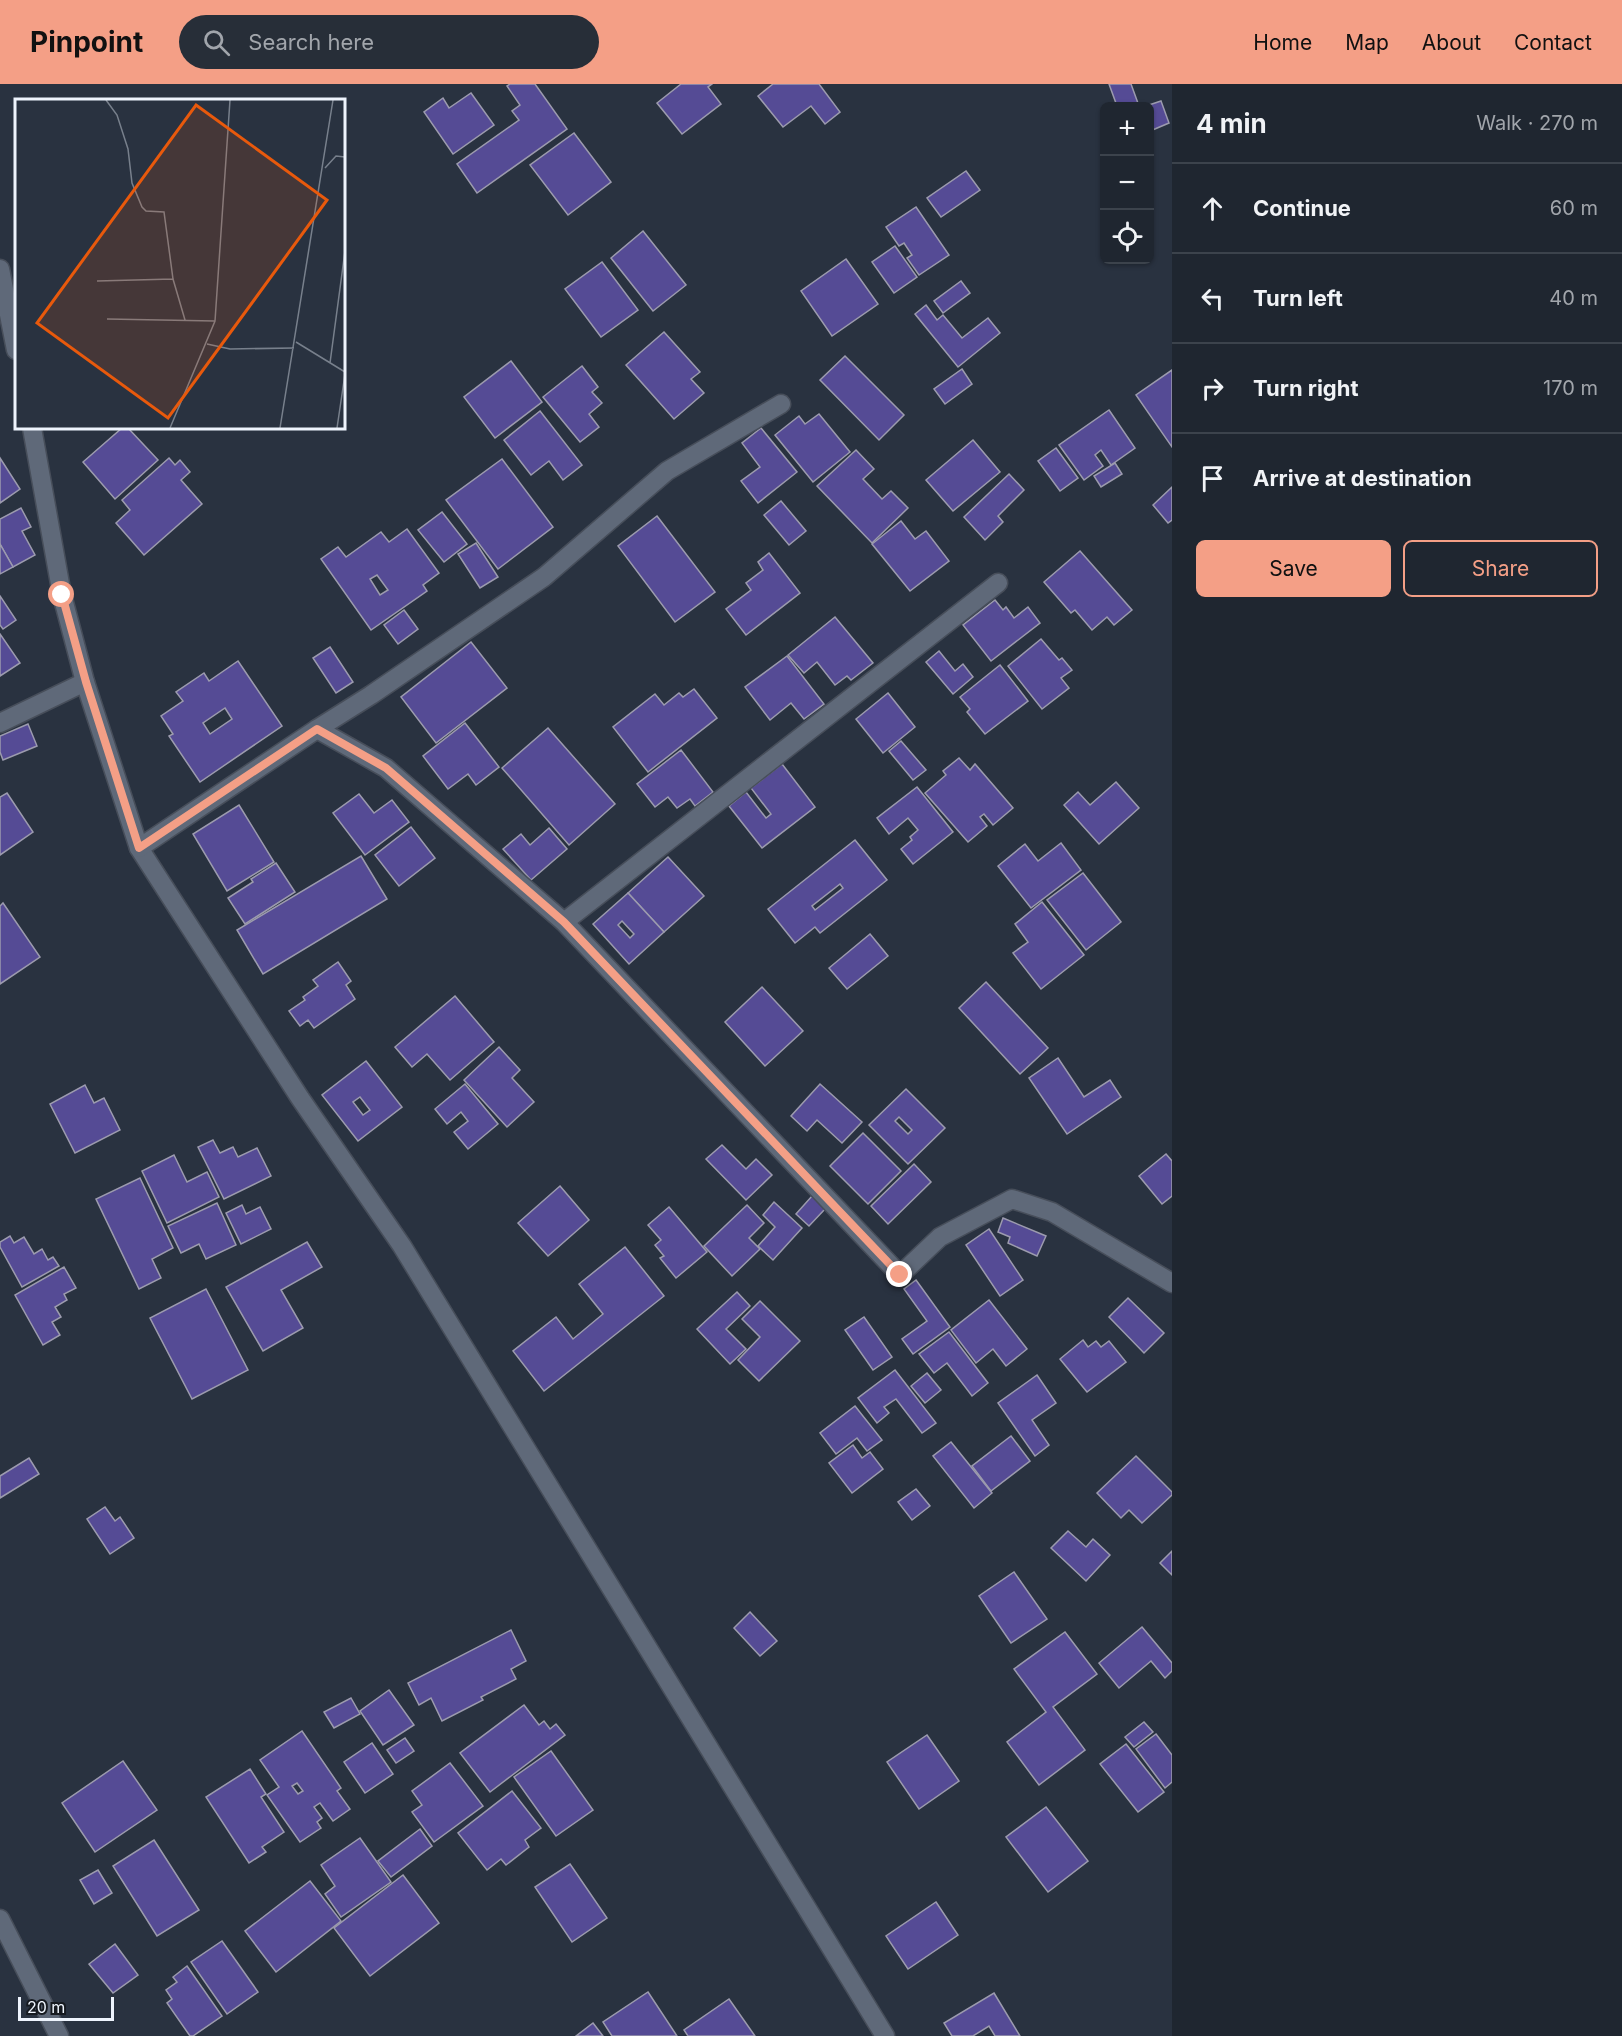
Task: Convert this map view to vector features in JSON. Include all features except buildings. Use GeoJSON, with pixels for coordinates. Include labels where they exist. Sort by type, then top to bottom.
{"type":"FeatureCollection","features":[{"type":"Feature","properties":{"kind":"street"},"geometry":{"type":"LineString","coordinates":[[0,269],[15,345]]}},
{"type":"Feature","properties":{"kind":"street"},"geometry":{"type":"LineString","coordinates":[[139,848],[317,729],[371,696],[544,577],[667,471],[781,404]]}},
{"type":"Feature","properties":{"kind":"street"},"geometry":{"type":"LineString","coordinates":[[32,429],[62,595],[86,682],[139,848],[300,1098],[402,1246],[885,2036]]}},
{"type":"Feature","properties":{"kind":"street"},"geometry":{"type":"LineString","coordinates":[[564,922],[998,583]]}},
{"type":"Feature","properties":{"kind":"street"},"geometry":{"type":"LineString","coordinates":[[0,723],[86,682]]}},
{"type":"Feature","properties":{"kind":"street"},"geometry":{"type":"LineString","coordinates":[[317,729],[386,768],[564,922],[900,1275],[940,1237],[1012,1199],[1052,1212],[1172,1283]]}},
{"type":"Feature","properties":{"kind":"street"},"geometry":{"type":"LineString","coordinates":[[0,1919],[60,2036]]}},
{"type":"Feature","properties":{"kind":"route"},"geometry":{"type":"LineString","coordinates":[[62,595],[86,682],[139,848],[317,729],[386,768],[564,922],[900,1275]]}}]}
